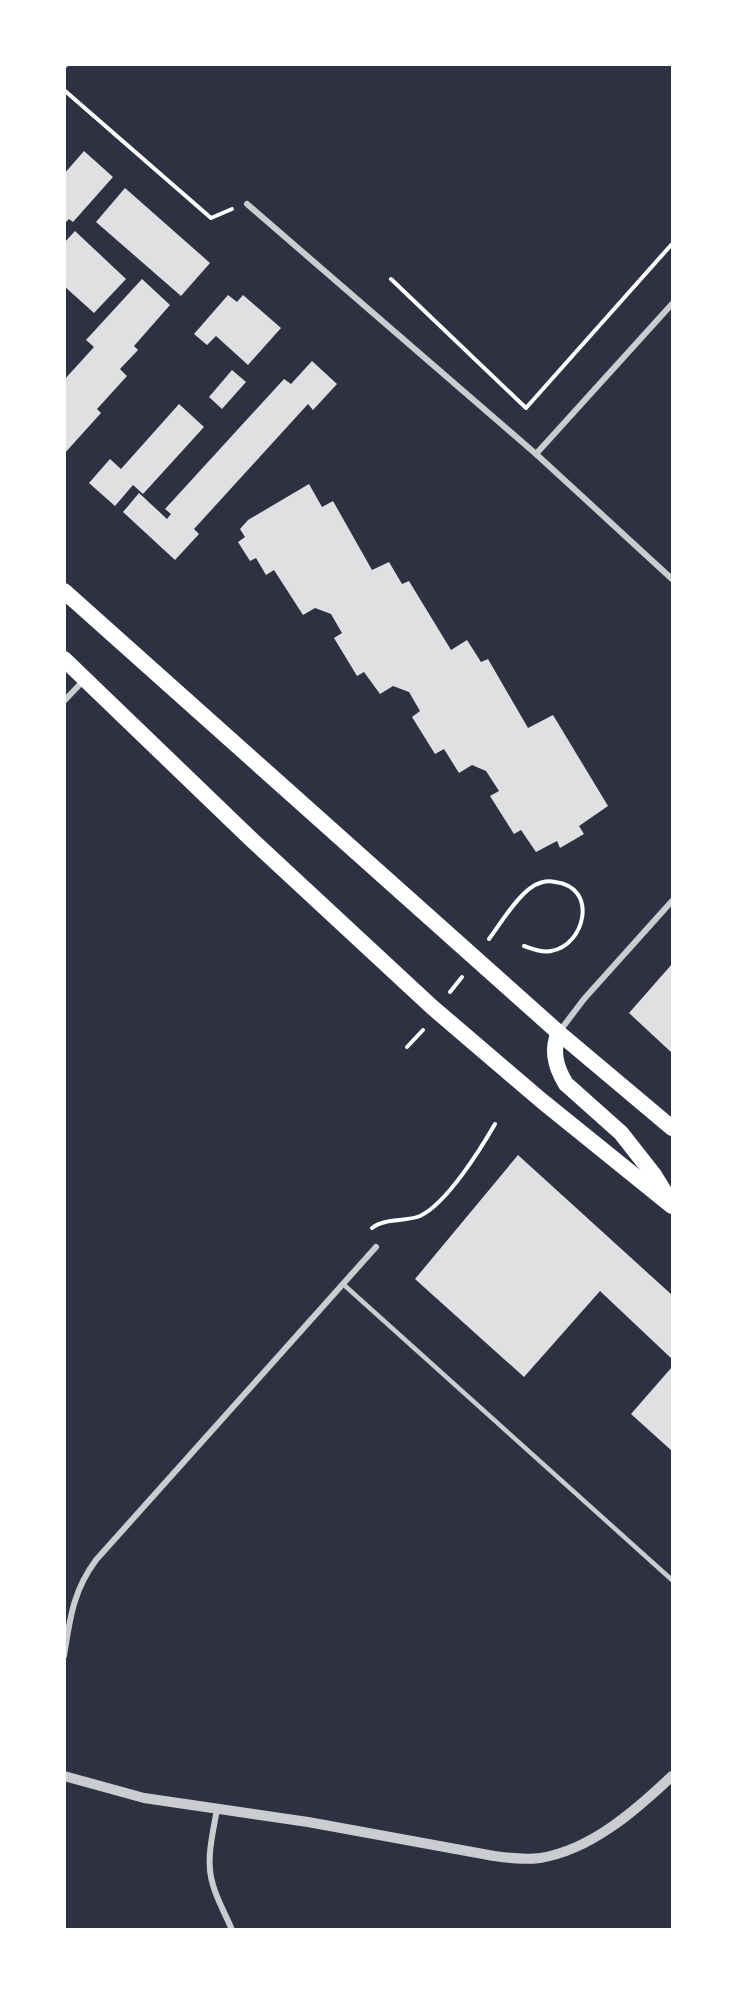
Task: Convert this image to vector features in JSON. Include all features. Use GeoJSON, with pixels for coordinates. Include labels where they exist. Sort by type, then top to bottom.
{"type":"FeatureCollection","features":[{"type":"Feature","properties":{"kind":"highway"},"geometry":{"type":"LineString","coordinates":[[64,591],[559,1033],[672,1128]]}},
{"type":"Feature","properties":{"kind":"highway"},"geometry":{"type":"LineString","coordinates":[[64,659],[252,840],[432,1006],[542,1101],[672,1205]]}},
{"type":"Feature","properties":{"kind":"highway"},"geometry":{"type":"LineString","coordinates":[[559,1033],[554,1047],[555,1056],[560,1074],[566,1084],[621,1133],[654,1174],[672,1205]]}},
{"type":"Feature","properties":{"kind":"street"},"geometry":{"type":"LineString","coordinates":[[247,204],[536,454],[672,579]]}},
{"type":"Feature","properties":{"kind":"street"},"geometry":{"type":"LineString","coordinates":[[536,454],[672,304]]}},
{"type":"Feature","properties":{"kind":"street"},"geometry":{"type":"LineString","coordinates":[[64,701],[86,679]]}},
{"type":"Feature","properties":{"kind":"street"},"geometry":{"type":"LineString","coordinates":[[559,1033],[584,999],[672,901]]}},
{"type":"Feature","properties":{"kind":"street"},"geometry":{"type":"LineString","coordinates":[[64,1656],[73,1602],[86,1573],[376,1247]]}},
{"type":"Feature","properties":{"kind":"street"},"geometry":{"type":"LineString","coordinates":[[64,1776],[144,1798],[308,1822],[494,1856],[525,1859],[571,1849],[604,1831],[672,1776]]}},
{"type":"Feature","properties":{"kind":"street"},"geometry":{"type":"LineString","coordinates":[[217,1809],[211,1841],[211,1874],[213,1885],[232,1929]]}},
{"type":"Feature","properties":{"kind":"lane"},"geometry":{"type":"LineString","coordinates":[[343,1284],[672,1580]]}},
{"type":"Feature","properties":{"kind":"path"},"geometry":{"type":"LineString","coordinates":[[64,90],[211,218],[247,204]]}},
{"type":"Feature","properties":{"kind":"path"},"geometry":{"type":"LineString","coordinates":[[391,279],[525,408],[672,244]]}},
{"type":"Feature","properties":{"kind":"path"},"geometry":{"type":"LineString","coordinates":[[511,910],[529,888],[549,881],[563,883],[576,889],[582,902],[583,914],[579,929],[572,940],[561,949],[549,952],[524,946]]}},
{"type":"Feature","properties":{"kind":"path"},"geometry":{"type":"LineString","coordinates":[[407,1047],[414,1041]]}},
{"type":"Feature","properties":{"kind":"path"},"geometry":{"type":"LineString","coordinates":[[376,1247],[382,1241],[372,1228],[382,1222],[409,1220],[429,1211],[474,1161],[495,1124]]}},
{"type":"Feature","properties":{"kind":"building"},"geometry":{"type":"Polygon","coordinates":[[[84,151],[113,177],[73,222],[69,219],[64,224],[64,174],[84,151]]]}},
{"type":"Feature","properties":{"kind":"building"},"geometry":{"type":"Polygon","coordinates":[[[125,188],[210,263],[181,296],[96,222],[125,188]]]}},
{"type":"Feature","properties":{"kind":"building"},"geometry":{"type":"Polygon","coordinates":[[[75,231],[126,279],[94,313],[64,286],[64,243],[75,231]]]}},
{"type":"Feature","properties":{"kind":"building"},"geometry":{"type":"Polygon","coordinates":[[[142,279],[170,305],[134,346],[138,350],[120,369],[127,376],[97,409],[101,413],[64,454],[64,380],[94,347],[86,340],[142,279]]]}},
{"type":"Feature","properties":{"kind":"building"},"geometry":{"type":"Polygon","coordinates":[[[228,295],[237,302],[243,295],[281,328],[248,365],[216,336],[207,345],[194,334],[228,295]]]}},
{"type":"Feature","properties":{"kind":"building"},"geometry":{"type":"Polygon","coordinates":[[[312,361],[337,384],[313,410],[308,404],[194,529],[199,534],[175,560],[123,512],[139,493],[167,519],[171,514],[165,509],[284,379],[291,384],[312,361]]]}},
{"type":"Feature","properties":{"kind":"building"},"geometry":{"type":"Polygon","coordinates":[[[232,370],[246,382],[222,409],[209,397],[232,370]]]}},
{"type":"Feature","properties":{"kind":"building"},"geometry":{"type":"Polygon","coordinates":[[[179,404],[204,427],[143,494],[133,485],[115,506],[89,483],[110,459],[121,469],[179,404]]]}},
{"type":"Feature","properties":{"kind":"building"},"geometry":{"type":"Polygon","coordinates":[[[309,484],[322,507],[333,501],[372,570],[389,562],[402,584],[409,581],[451,650],[467,640],[481,662],[488,659],[528,728],[553,715],[608,806],[579,826],[584,834],[560,848],[557,841],[536,852],[521,830],[514,834],[490,796],[499,791],[486,771],[472,765],[459,773],[444,749],[435,754],[412,717],[420,711],[409,692],[393,686],[380,694],[364,672],[357,676],[334,638],[342,633],[331,614],[315,608],[303,615],[274,570],[266,575],[256,558],[250,561],[238,542],[245,537],[240,529],[248,520],[309,484]]]}},
{"type":"Feature","properties":{"kind":"building"},"geometry":{"type":"Polygon","coordinates":[[[672,964],[672,1053],[629,1013],[672,964]]]}},
{"type":"Feature","properties":{"kind":"building"},"geometry":{"type":"Polygon","coordinates":[[[518,1155],[672,1295],[672,1359],[600,1291],[524,1377],[415,1279],[518,1155]]]}},
{"type":"Feature","properties":{"kind":"building"},"geometry":{"type":"Polygon","coordinates":[[[672,1367],[672,1451],[631,1414],[672,1367]]]}}]}
